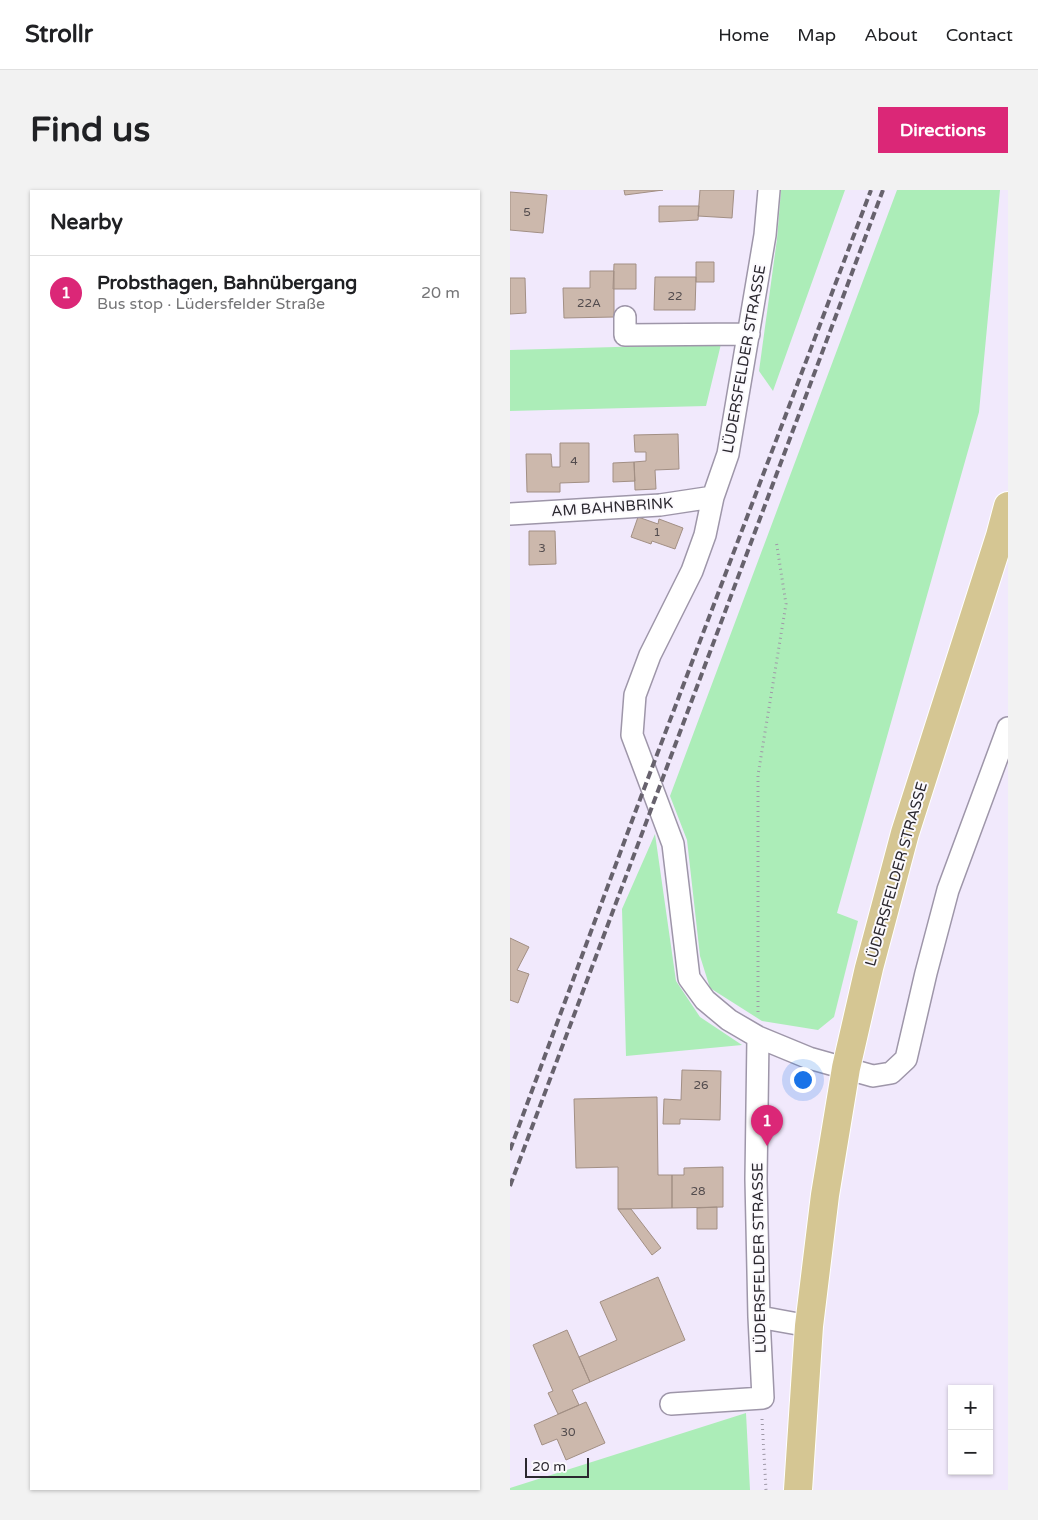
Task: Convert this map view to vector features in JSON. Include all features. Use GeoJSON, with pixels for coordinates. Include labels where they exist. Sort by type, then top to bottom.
{"type":"FeatureCollection","features":[{"type":"Feature","properties":{"kind":"main road","name":"LÜDERSFELDER STRASSE"},"geometry":{"type":"LineString","coordinates":[[798,1490],[809,1326],[825,1195],[846,1068],[869,968],[905,833],[1008,506]]}},
{"type":"Feature","properties":{"kind":"street","name":"LÜDERSFELDER STRASSE"},"geometry":{"type":"LineString","coordinates":[[763,1398],[756,1180],[758,1037],[730,1020],[705,1000],[689,978],[674,844],[632,735],[634,695],[650,655],[692,571],[705,534],[713,496],[728,454],[765,235],[770,190]]}},
{"type":"Feature","properties":{"kind":"street"},"geometry":{"type":"LineString","coordinates":[[625,317],[624,335],[749,334]]}},
{"type":"Feature","properties":{"kind":"street","name":"AM BAHNBRINK"},"geometry":{"type":"LineString","coordinates":[[510,514],[660,505],[713,496]]}},
{"type":"Feature","properties":{"kind":"street"},"geometry":{"type":"LineString","coordinates":[[758,1037],[809,1058],[873,1076],[891,1073],[906,1058],[948,890],[1008,728]]}},
{"type":"Feature","properties":{"kind":"street"},"geometry":{"type":"LineString","coordinates":[[759,1317],[809,1326]]}},
{"type":"Feature","properties":{"kind":"street"},"geometry":{"type":"LineString","coordinates":[[670,1404],[763,1398]]}},
{"type":"Feature","properties":{"kind":"path"},"geometry":{"type":"LineString","coordinates":[[758,1037],[758,775],[786,604],[776,540]]}},
{"type":"Feature","properties":{"kind":"path"},"geometry":{"type":"LineString","coordinates":[[763,1398],[762,1420],[766,1490]]}},
{"type":"Feature","properties":{"kind":"green space"},"geometry":{"type":"Polygon","coordinates":[[[781,190],[845,190],[773,391],[759,371],[777,239],[781,190]]]}},
{"type":"Feature","properties":{"kind":"green space"},"geometry":{"type":"Polygon","coordinates":[[[897,190],[1000,190],[979,412],[837,913],[858,921],[834,1017],[818,1030],[762,1021],[710,988],[700,956],[687,840],[670,796],[897,190]]]}},
{"type":"Feature","properties":{"kind":"green space"},"geometry":{"type":"Polygon","coordinates":[[[721,344],[706,406],[510,411],[510,350],[721,344]]]}},
{"type":"Feature","properties":{"kind":"green space"},"geometry":{"type":"Polygon","coordinates":[[[655,834],[676,981],[700,1017],[742,1045],[626,1056],[622,909],[655,834]]]}},
{"type":"Feature","properties":{"kind":"green space"},"geometry":{"type":"Polygon","coordinates":[[[746,1413],[750,1490],[510,1490],[510,1488],[746,1413]]]}},
{"type":"Feature","properties":{"kind":"building"},"geometry":{"type":"Polygon","coordinates":[[[624,190],[663,190],[625,195],[624,190]]]}},
{"type":"Feature","properties":{"kind":"building"},"geometry":{"type":"Polygon","coordinates":[[[700,190],[734,190],[732,218],[698,216],[700,190]]]}},
{"type":"Feature","properties":{"kind":"building"},"geometry":{"type":"Polygon","coordinates":[[[510,192],[547,195],[543,233],[510,230],[510,192]]]}},
{"type":"Feature","properties":{"kind":"building"},"geometry":{"type":"Polygon","coordinates":[[[659,206],[699,206],[698,220],[659,222],[659,206]]]}},
{"type":"Feature","properties":{"kind":"building"},"geometry":{"type":"Polygon","coordinates":[[[696,262],[714,262],[714,282],[696,282],[696,262]]]}},
{"type":"Feature","properties":{"kind":"building"},"geometry":{"type":"Polygon","coordinates":[[[614,264],[636,264],[636,289],[613,289],[614,264]]]}},
{"type":"Feature","properties":{"kind":"building"},"geometry":{"type":"Polygon","coordinates":[[[590,271],[614,271],[614,317],[564,318],[563,288],[590,288],[590,271]]]}},
{"type":"Feature","properties":{"kind":"building"},"geometry":{"type":"Polygon","coordinates":[[[655,277],[696,277],[695,310],[654,310],[655,277]]]}},
{"type":"Feature","properties":{"kind":"building"},"geometry":{"type":"Polygon","coordinates":[[[510,278],[525,278],[526,313],[510,314],[510,278]]]}},
{"type":"Feature","properties":{"kind":"building"},"geometry":{"type":"Polygon","coordinates":[[[678,434],[679,469],[655,470],[656,489],[635,490],[634,462],[646,461],[646,452],[635,452],[634,435],[678,434]]]}},
{"type":"Feature","properties":{"kind":"building"},"geometry":{"type":"Polygon","coordinates":[[[560,443],[589,443],[589,482],[560,483],[560,492],[527,492],[526,454],[551,454],[552,467],[560,467],[560,443]]]}},
{"type":"Feature","properties":{"kind":"building"},"geometry":{"type":"Polygon","coordinates":[[[634,462],[635,481],[613,482],[613,463],[634,462]]]}},
{"type":"Feature","properties":{"kind":"building"},"geometry":{"type":"Polygon","coordinates":[[[638,517],[658,524],[659,519],[683,528],[675,549],[652,541],[651,544],[631,537],[638,517]]]}},
{"type":"Feature","properties":{"kind":"building"},"geometry":{"type":"Polygon","coordinates":[[[529,531],[555,531],[556,564],[529,565],[529,531]]]}},
{"type":"Feature","properties":{"kind":"building"},"geometry":{"type":"Polygon","coordinates":[[[510,938],[529,947],[517,970],[529,974],[518,1003],[510,1000],[510,938]]]}},
{"type":"Feature","properties":{"kind":"building"},"geometry":{"type":"Polygon","coordinates":[[[682,1070],[721,1071],[720,1120],[680,1119],[680,1124],[663,1124],[664,1099],[681,1100],[682,1070]]]}},
{"type":"Feature","properties":{"kind":"building"},"geometry":{"type":"Polygon","coordinates":[[[657,1097],[658,1175],[672,1175],[672,1208],[618,1209],[618,1167],[576,1168],[574,1099],[657,1097]]]}},
{"type":"Feature","properties":{"kind":"building"},"geometry":{"type":"Polygon","coordinates":[[[723,1167],[723,1207],[672,1208],[672,1175],[684,1175],[684,1168],[723,1167]]]}},
{"type":"Feature","properties":{"kind":"building"},"geometry":{"type":"Polygon","coordinates":[[[717,1207],[717,1229],[697,1229],[697,1208],[717,1207]]]}},
{"type":"Feature","properties":{"kind":"building"},"geometry":{"type":"Polygon","coordinates":[[[618,1209],[631,1209],[661,1248],[652,1255],[618,1209]]]}},
{"type":"Feature","properties":{"kind":"building"},"geometry":{"type":"Polygon","coordinates":[[[658,1277],[685,1340],[590,1382],[579,1357],[617,1340],[600,1302],[658,1277]]]}},
{"type":"Feature","properties":{"kind":"building"},"geometry":{"type":"Polygon","coordinates":[[[567,1330],[590,1382],[572,1390],[579,1405],[558,1414],[548,1393],[553,1391],[533,1345],[567,1330]]]}},
{"type":"Feature","properties":{"kind":"building"},"geometry":{"type":"Polygon","coordinates":[[[586,1402],[605,1443],[566,1460],[557,1439],[542,1445],[534,1425],[586,1402]]]}},
{"type":"Feature","properties":{"kind":"railway"},"geometry":{"type":"LineString","coordinates":[[510,1150],[636,810],[871,190]]}},
{"type":"Feature","properties":{"kind":"railway"},"geometry":{"type":"LineString","coordinates":[[510,1186],[883,190]]}},
{"type":"Feature","properties":{"kind":"place","name":"Probsthagen, Bahnübergang"},"geometry":{"type":"Point","coordinates":[767,1146]}}]}
